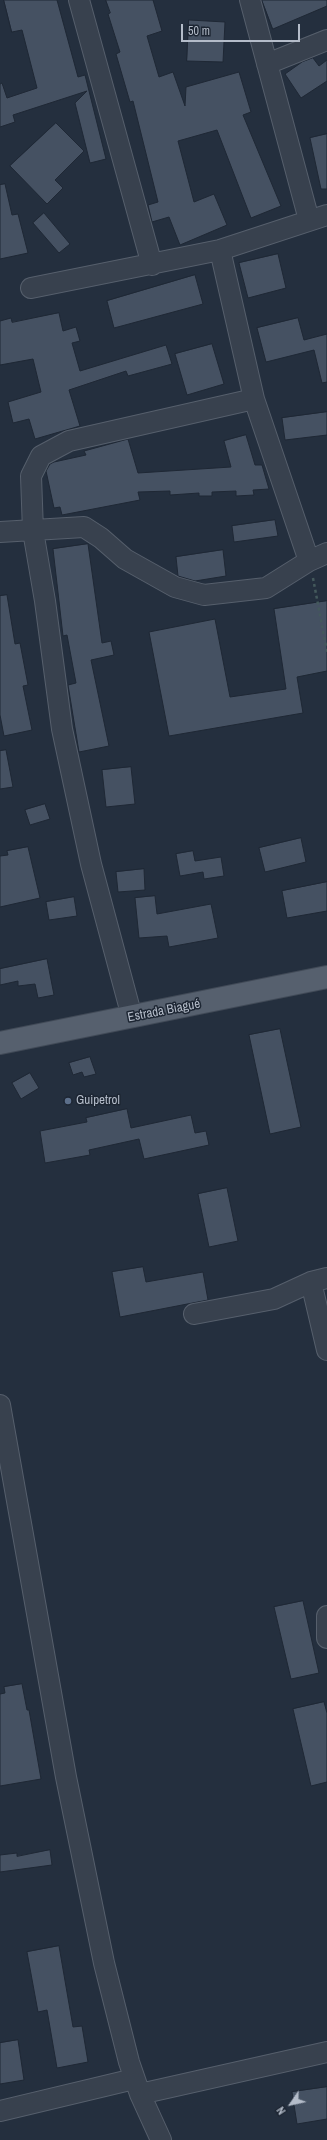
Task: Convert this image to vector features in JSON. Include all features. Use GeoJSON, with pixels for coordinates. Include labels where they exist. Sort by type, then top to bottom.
{"type":"FeatureCollection","features":[{"type":"Feature","properties":{"kind":"main road","name":"Estrada Biagué"},"geometry":{"type":"LineString","coordinates":[[0,1044],[327,977]]}},
{"type":"Feature","properties":{"kind":"street"},"geometry":{"type":"LineString","coordinates":[[79,0],[152,265]]}},
{"type":"Feature","properties":{"kind":"street"},"geometry":{"type":"LineString","coordinates":[[31,288],[152,265],[220,250],[318,218],[267,64],[250,0]]}},
{"type":"Feature","properties":{"kind":"street"},"geometry":{"type":"LineString","coordinates":[[267,64],[327,40]]}},
{"type":"Feature","properties":{"kind":"street"},"geometry":{"type":"LineString","coordinates":[[220,250],[254,399],[309,560]]}},
{"type":"Feature","properties":{"kind":"street"},"geometry":{"type":"LineString","coordinates":[[132,1017],[91,864],[62,729],[45,601],[33,531],[30,476],[41,456],[69,441],[254,399]]}},
{"type":"Feature","properties":{"kind":"street"},"geometry":{"type":"LineString","coordinates":[[0,532],[84,527],[102,538],[125,559],[175,587],[204,595],[266,588],[309,560],[327,552]]}},
{"type":"Feature","properties":{"kind":"street"},"geometry":{"type":"LineString","coordinates":[[194,1314],[274,1299],[319,1280],[327,1350]]}},
{"type":"Feature","properties":{"kind":"street"},"geometry":{"type":"LineString","coordinates":[[0,1405],[66,1777],[104,1963],[117,2019],[137,2086],[162,2140]]}},
{"type":"Feature","properties":{"kind":"street"},"geometry":{"type":"LineString","coordinates":[[327,1616],[327,1638]]}},
{"type":"Feature","properties":{"kind":"street"},"geometry":{"type":"LineString","coordinates":[[0,2110],[327,2052]]}},
{"type":"Feature","properties":{"kind":"path"},"geometry":{"type":"LineString","coordinates":[[309,560],[312,567],[327,652]]}},
{"type":"Feature","properties":{"kind":"building"},"geometry":{"type":"Polygon","coordinates":[[[4,0],[57,0],[78,77],[85,75],[106,159],[90,163],[75,103],[87,91],[13,115],[15,122],[0,127],[0,84],[2,83],[7,98],[37,88],[22,30],[12,32],[4,0]]]}},
{"type":"Feature","properties":{"kind":"building"},"geometry":{"type":"Polygon","coordinates":[[[106,0],[153,0],[162,31],[147,36],[159,77],[173,72],[185,106],[186,87],[239,72],[251,112],[243,115],[281,206],[251,218],[217,130],[178,141],[194,202],[214,194],[227,225],[180,245],[169,217],[152,222],[148,205],[158,202],[133,101],[130,102],[116,54],[120,52],[108,14],[110,13],[106,0]]]}},
{"type":"Feature","properties":{"kind":"building"},"geometry":{"type":"Polygon","coordinates":[[[262,0],[327,0],[327,6],[273,29],[262,0]]]}},
{"type":"Feature","properties":{"kind":"building"},"geometry":{"type":"Polygon","coordinates":[[[189,20],[225,22],[223,62],[187,61],[189,20]]]}},
{"type":"Feature","properties":{"kind":"building"},"geometry":{"type":"Polygon","coordinates":[[[313,58],[319,66],[327,60],[327,81],[301,98],[285,74],[302,62],[313,58]]]}},
{"type":"Feature","properties":{"kind":"building"},"geometry":{"type":"Polygon","coordinates":[[[56,123],[84,151],[55,180],[63,188],[47,204],[10,166],[56,123]]]}},
{"type":"Feature","properties":{"kind":"building"},"geometry":{"type":"Polygon","coordinates":[[[327,134],[327,189],[321,189],[310,138],[327,134]]]}},
{"type":"Feature","properties":{"kind":"building"},"geometry":{"type":"Polygon","coordinates":[[[5,184],[12,215],[18,214],[28,253],[0,259],[0,185],[5,184]]]}},
{"type":"Feature","properties":{"kind":"building"},"geometry":{"type":"Polygon","coordinates":[[[44,213],[70,244],[59,253],[33,223],[44,213]]]}},
{"type":"Feature","properties":{"kind":"building"},"geometry":{"type":"Polygon","coordinates":[[[278,254],[286,288],[248,298],[239,263],[278,254]]]}},
{"type":"Feature","properties":{"kind":"building"},"geometry":{"type":"Polygon","coordinates":[[[195,275],[203,304],[114,328],[107,301],[195,275]]]}},
{"type":"Feature","properties":{"kind":"building"},"geometry":{"type":"Polygon","coordinates":[[[59,313],[63,331],[76,327],[80,341],[72,343],[80,371],[166,345],[172,364],[128,376],[126,371],[69,390],[80,426],[35,439],[29,419],[13,423],[8,402],[41,392],[33,359],[0,365],[0,321],[11,318],[12,322],[59,313]]]}},
{"type":"Feature","properties":{"kind":"building"},"geometry":{"type":"Polygon","coordinates":[[[298,318],[304,340],[327,334],[327,382],[322,383],[314,350],[266,362],[257,328],[298,318]]]}},
{"type":"Feature","properties":{"kind":"building"},"geometry":{"type":"Polygon","coordinates":[[[212,344],[224,384],[187,395],[175,354],[212,344]]]}},
{"type":"Feature","properties":{"kind":"building"},"geometry":{"type":"Polygon","coordinates":[[[327,412],[327,435],[285,440],[282,418],[327,412]]]}},
{"type":"Feature","properties":{"kind":"building"},"geometry":{"type":"Polygon","coordinates":[[[246,435],[255,465],[262,465],[269,489],[253,490],[254,495],[236,496],[236,491],[212,492],[212,496],[199,496],[199,493],[170,495],[170,491],[138,492],[140,500],[62,515],[60,507],[54,508],[46,471],[50,464],[54,462],[86,455],[84,451],[128,439],[138,473],[231,467],[224,441],[246,435]]]}},
{"type":"Feature","properties":{"kind":"building"},"geometry":{"type":"Polygon","coordinates":[[[275,520],[278,536],[234,542],[232,526],[275,520]]]}},
{"type":"Feature","properties":{"kind":"building"},"geometry":{"type":"Polygon","coordinates":[[[88,544],[102,643],[111,641],[114,655],[91,660],[109,746],[79,752],[68,685],[76,683],[67,635],[63,636],[53,549],[88,544]]]}},
{"type":"Feature","properties":{"kind":"building"},"geometry":{"type":"Polygon","coordinates":[[[223,550],[226,576],[195,581],[178,576],[176,557],[223,550]]]}},
{"type":"Feature","properties":{"kind":"building"},"geometry":{"type":"Polygon","coordinates":[[[7,595],[15,644],[20,643],[28,685],[23,686],[32,730],[4,736],[0,715],[0,596],[7,595]]]}},
{"type":"Feature","properties":{"kind":"building"},"geometry":{"type":"Polygon","coordinates":[[[327,601],[327,671],[297,677],[303,713],[169,736],[149,632],[215,619],[230,697],[286,689],[274,609],[327,601]]]}},
{"type":"Feature","properties":{"kind":"building"},"geometry":{"type":"Polygon","coordinates":[[[6,750],[13,787],[0,789],[0,751],[6,750]]]}},
{"type":"Feature","properties":{"kind":"building"},"geometry":{"type":"Polygon","coordinates":[[[131,767],[135,804],[106,807],[102,770],[131,767]]]}},
{"type":"Feature","properties":{"kind":"building"},"geometry":{"type":"Polygon","coordinates":[[[45,804],[50,819],[30,825],[25,810],[45,804]]]}},
{"type":"Feature","properties":{"kind":"building"},"geometry":{"type":"Polygon","coordinates":[[[301,838],[306,862],[265,872],[259,848],[301,838]]]}},
{"type":"Feature","properties":{"kind":"building"},"geometry":{"type":"Polygon","coordinates":[[[28,847],[40,898],[0,907],[0,856],[8,855],[7,851],[28,847]]]}},
{"type":"Feature","properties":{"kind":"building"},"geometry":{"type":"Polygon","coordinates":[[[193,851],[195,861],[221,857],[224,876],[204,879],[203,872],[180,876],[176,854],[193,851]]]}},
{"type":"Feature","properties":{"kind":"building"},"geometry":{"type":"Polygon","coordinates":[[[144,869],[145,890],[118,892],[116,872],[144,869]]]}},
{"type":"Feature","properties":{"kind":"building"},"geometry":{"type":"Polygon","coordinates":[[[327,882],[327,911],[287,918],[282,891],[327,882]]]}},
{"type":"Feature","properties":{"kind":"building"},"geometry":{"type":"Polygon","coordinates":[[[155,896],[157,914],[211,904],[218,938],[169,947],[167,936],[139,938],[135,898],[155,896]]]}},
{"type":"Feature","properties":{"kind":"building"},"geometry":{"type":"Polygon","coordinates":[[[74,897],[77,916],[49,920],[46,902],[74,897]]]}},
{"type":"Feature","properties":{"kind":"building"},"geometry":{"type":"Polygon","coordinates":[[[47,959],[54,995],[38,998],[35,984],[18,986],[18,981],[0,985],[0,969],[47,959]]]}},
{"type":"Feature","properties":{"kind":"building"},"geometry":{"type":"Polygon","coordinates":[[[280,1029],[301,1127],[270,1134],[249,1035],[280,1029]]]}},
{"type":"Feature","properties":{"kind":"building"},"geometry":{"type":"Polygon","coordinates":[[[90,1057],[96,1074],[84,1077],[82,1072],[73,1075],[69,1063],[90,1057]]]}},
{"type":"Feature","properties":{"kind":"building"},"geometry":{"type":"Polygon","coordinates":[[[30,1073],[39,1088],[21,1099],[12,1083],[30,1073]]]}},
{"type":"Feature","properties":{"kind":"building"},"geometry":{"type":"Polygon","coordinates":[[[127,1109],[131,1128],[191,1115],[195,1133],[206,1131],[209,1145],[144,1159],[139,1139],[89,1150],[90,1155],[45,1163],[40,1131],[87,1122],[86,1118],[127,1109]]]}},
{"type":"Feature","properties":{"kind":"building"},"geometry":{"type":"Polygon","coordinates":[[[227,1188],[238,1241],[209,1247],[198,1194],[227,1188]]]}},
{"type":"Feature","properties":{"kind":"building"},"geometry":{"type":"Polygon","coordinates":[[[143,1267],[146,1282],[203,1272],[208,1300],[120,1317],[112,1272],[143,1267]]]}},
{"type":"Feature","properties":{"kind":"building"},"geometry":{"type":"Polygon","coordinates":[[[303,1601],[319,1673],[291,1679],[274,1607],[303,1601]]]}},
{"type":"Feature","properties":{"kind":"building"},"geometry":{"type":"Polygon","coordinates":[[[22,1684],[27,1710],[29,1710],[41,1779],[0,1786],[0,1694],[5,1693],[4,1687],[22,1684]]]}},
{"type":"Feature","properties":{"kind":"building"},"geometry":{"type":"Polygon","coordinates":[[[324,1702],[327,1713],[327,1782],[311,1786],[293,1709],[324,1702]]]}},
{"type":"Feature","properties":{"kind":"building"},"geometry":{"type":"Polygon","coordinates":[[[50,1850],[52,1865],[0,1872],[0,1855],[17,1853],[17,1856],[50,1850]]]}},
{"type":"Feature","properties":{"kind":"building"},"geometry":{"type":"Polygon","coordinates":[[[59,1946],[73,2027],[82,2026],[88,2062],[57,2068],[47,2010],[38,2012],[27,1952],[59,1946]]]}},
{"type":"Feature","properties":{"kind":"building"},"geometry":{"type":"Polygon","coordinates":[[[18,2040],[24,2080],[0,2084],[0,2043],[18,2040]]]}},
{"type":"Feature","properties":{"kind":"building"},"geometry":{"type":"Polygon","coordinates":[[[327,2087],[327,2119],[297,2124],[292,2092],[327,2087]]]}},
{"type":"Feature","properties":{"kind":"place","name":"Guipetrol"},"geometry":{"type":"Point","coordinates":[68,1101]}}]}
